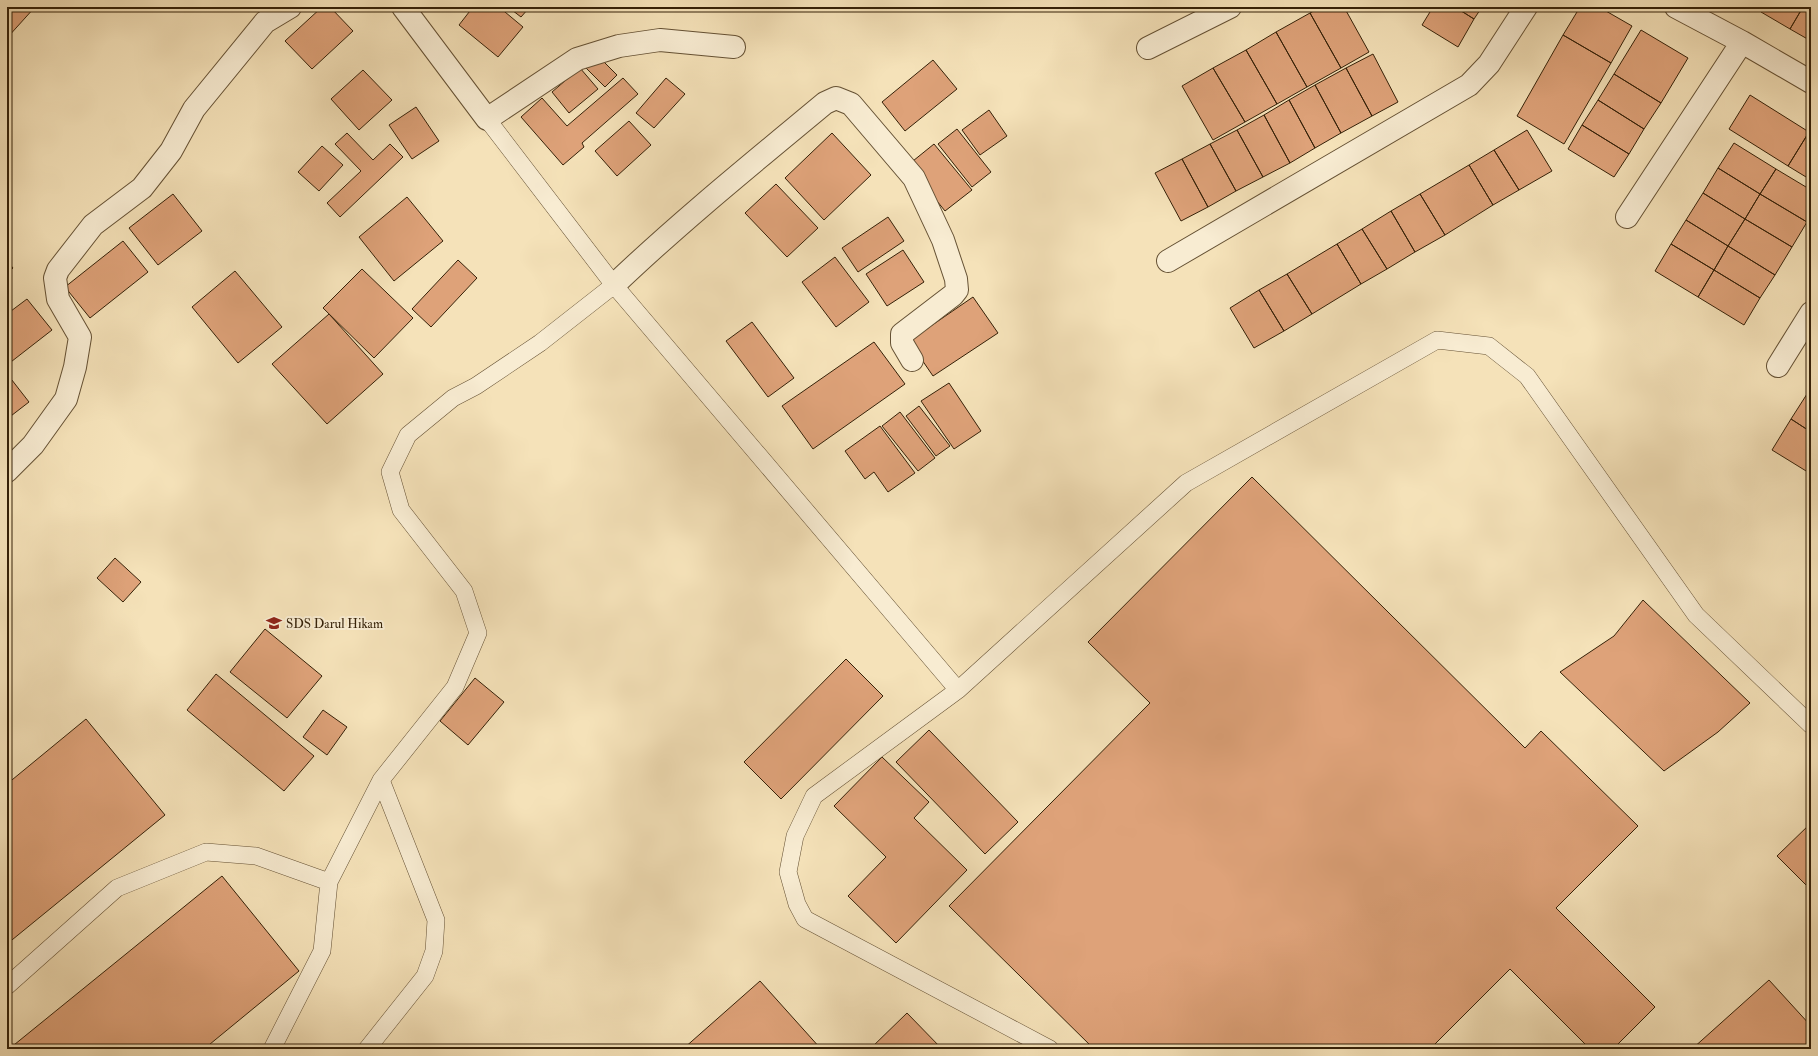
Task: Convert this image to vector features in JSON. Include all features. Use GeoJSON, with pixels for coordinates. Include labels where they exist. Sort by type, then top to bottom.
{"type":"FeatureCollection","features":[{"type":"Feature","properties":{"kind":"street"},"geometry":{"type":"LineString","coordinates":[[7,471],[33,446],[66,399],[75,367],[80,337],[58,299],[55,278],[58,270],[93,225],[142,188],[171,151],[194,109],[265,22],[290,7]]}},
{"type":"Feature","properties":{"kind":"street"},"geometry":{"type":"LineString","coordinates":[[403,7],[487,119],[577,59],[619,46],[660,40],[734,48]]}},
{"type":"Feature","properties":{"kind":"street"},"geometry":{"type":"LineString","coordinates":[[1148,48],[1230,7]]}},
{"type":"Feature","properties":{"kind":"street"},"geometry":{"type":"LineString","coordinates":[[1168,261],[1469,85],[1489,64],[1526,7]]}},
{"type":"Feature","properties":{"kind":"street"},"geometry":{"type":"LineString","coordinates":[[1676,7],[1742,42],[1811,82]]}},
{"type":"Feature","properties":{"kind":"street"},"geometry":{"type":"LineString","coordinates":[[1627,217],[1742,42]]}},
{"type":"Feature","properties":{"kind":"street"},"geometry":{"type":"LineString","coordinates":[[614,285],[641,259],[825,102],[836,98],[851,104],[914,178],[943,240],[956,279],[957,290],[953,295],[902,334],[902,343],[912,360]]}},
{"type":"Feature","properties":{"kind":"street"},"geometry":{"type":"LineString","coordinates":[[1778,366],[1811,313]]}},
{"type":"Feature","properties":{"kind":"lane"},"geometry":{"type":"LineString","coordinates":[[487,119],[614,285],[958,690]]}},
{"type":"Feature","properties":{"kind":"lane"},"geometry":{"type":"LineString","coordinates":[[272,1049],[322,951],[329,882],[381,780],[455,687],[478,633],[464,591],[401,510],[390,472],[408,435],[453,398],[476,386],[540,343],[614,285]]}},
{"type":"Feature","properties":{"kind":"lane"},"geometry":{"type":"LineString","coordinates":[[1050,1049],[805,919],[797,904],[788,872],[795,836],[814,796],[958,690],[1186,483],[1437,340],[1489,346],[1527,376],[1696,616],[1811,726]]}},
{"type":"Feature","properties":{"kind":"lane"},"geometry":{"type":"LineString","coordinates":[[368,1049],[425,976],[434,951],[436,920],[381,780]]}},
{"type":"Feature","properties":{"kind":"lane"},"geometry":{"type":"LineString","coordinates":[[7,986],[117,888],[206,852],[256,856],[329,882]]}},
{"type":"Feature","properties":{"kind":"building"},"geometry":{"type":"Polygon","coordinates":[[[7,7],[35,7],[7,38],[7,7]]]}},
{"type":"Feature","properties":{"kind":"building"},"geometry":{"type":"Polygon","coordinates":[[[322,7],[330,7],[353,31],[312,69],[285,41],[322,7]]]}},
{"type":"Feature","properties":{"kind":"building"},"geometry":{"type":"Polygon","coordinates":[[[473,7],[499,7],[523,27],[498,57],[459,25],[473,7]]]}},
{"type":"Feature","properties":{"kind":"building"},"geometry":{"type":"Polygon","coordinates":[[[508,7],[527,7],[528,9],[521,17],[508,7]]]}},
{"type":"Feature","properties":{"kind":"building"},"geometry":{"type":"Polygon","coordinates":[[[1321,7],[1344,7],[1369,52],[1341,68],[1310,13],[1321,7]]]}},
{"type":"Feature","properties":{"kind":"building"},"geometry":{"type":"Polygon","coordinates":[[[1433,7],[1455,7],[1474,19],[1458,47],[1422,25],[1433,7]]]}},
{"type":"Feature","properties":{"kind":"building"},"geometry":{"type":"Polygon","coordinates":[[[1455,7],[1482,7],[1474,19],[1455,7]]]}},
{"type":"Feature","properties":{"kind":"building"},"geometry":{"type":"Polygon","coordinates":[[[1580,7],[1599,7],[1632,26],[1611,63],[1563,35],[1580,7]]]}},
{"type":"Feature","properties":{"kind":"building"},"geometry":{"type":"Polygon","coordinates":[[[1764,7],[1803,7],[1790,29],[1761,12],[1764,7]]]}},
{"type":"Feature","properties":{"kind":"building"},"geometry":{"type":"Polygon","coordinates":[[[1803,7],[1811,7],[1811,41],[1790,29],[1803,7]]]}},
{"type":"Feature","properties":{"kind":"building"},"geometry":{"type":"Polygon","coordinates":[[[1310,13],[1341,68],[1307,87],[1276,32],[1310,13]]]}},
{"type":"Feature","properties":{"kind":"building"},"geometry":{"type":"Polygon","coordinates":[[[1641,30],[1688,58],[1661,103],[1614,74],[1641,30]]]}},
{"type":"Feature","properties":{"kind":"building"},"geometry":{"type":"Polygon","coordinates":[[[1276,32],[1307,87],[1277,104],[1246,50],[1276,32]]]}},
{"type":"Feature","properties":{"kind":"building"},"geometry":{"type":"Polygon","coordinates":[[[1563,35],[1611,63],[1564,144],[1517,116],[1563,35]]]}},
{"type":"Feature","properties":{"kind":"building"},"geometry":{"type":"Polygon","coordinates":[[[1246,50],[1277,104],[1245,122],[1213,68],[1246,50]]]}},
{"type":"Feature","properties":{"kind":"building"},"geometry":{"type":"Polygon","coordinates":[[[1373,54],[1398,102],[1372,116],[1346,68],[1373,54]]]}},
{"type":"Feature","properties":{"kind":"building"},"geometry":{"type":"Polygon","coordinates":[[[597,55],[617,75],[605,87],[585,67],[597,55]]]}},
{"type":"Feature","properties":{"kind":"building"},"geometry":{"type":"Polygon","coordinates":[[[933,60],[957,89],[905,131],[882,102],[933,60]]]}},
{"type":"Feature","properties":{"kind":"building"},"geometry":{"type":"Polygon","coordinates":[[[580,68],[598,89],[569,113],[552,92],[580,68]]]}},
{"type":"Feature","properties":{"kind":"building"},"geometry":{"type":"Polygon","coordinates":[[[1213,68],[1245,122],[1213,140],[1182,86],[1213,68]]]}},
{"type":"Feature","properties":{"kind":"building"},"geometry":{"type":"Polygon","coordinates":[[[1346,68],[1372,116],[1341,133],[1315,85],[1346,68]]]}},
{"type":"Feature","properties":{"kind":"building"},"geometry":{"type":"Polygon","coordinates":[[[363,70],[392,100],[359,130],[331,99],[363,70]]]}},
{"type":"Feature","properties":{"kind":"building"},"geometry":{"type":"Polygon","coordinates":[[[1614,74],[1661,103],[1644,129],[1598,100],[1614,74]]]}},
{"type":"Feature","properties":{"kind":"building"},"geometry":{"type":"Polygon","coordinates":[[[623,78],[638,94],[582,143],[584,147],[563,165],[521,117],[542,98],[567,126],[623,78]]]}},
{"type":"Feature","properties":{"kind":"building"},"geometry":{"type":"Polygon","coordinates":[[[666,78],[685,94],[654,128],[636,113],[666,78]]]}},
{"type":"Feature","properties":{"kind":"building"},"geometry":{"type":"Polygon","coordinates":[[[1315,85],[1341,133],[1315,148],[1289,100],[1315,85]]]}},
{"type":"Feature","properties":{"kind":"building"},"geometry":{"type":"Polygon","coordinates":[[[1750,95],[1809,132],[1788,166],[1729,129],[1750,95]]]}},
{"type":"Feature","properties":{"kind":"building"},"geometry":{"type":"Polygon","coordinates":[[[1289,100],[1315,148],[1290,163],[1264,115],[1289,100]]]}},
{"type":"Feature","properties":{"kind":"building"},"geometry":{"type":"Polygon","coordinates":[[[1598,100],[1644,129],[1629,154],[1582,125],[1598,100]]]}},
{"type":"Feature","properties":{"kind":"building"},"geometry":{"type":"Polygon","coordinates":[[[416,107],[439,141],[412,159],[389,125],[416,107]]]}},
{"type":"Feature","properties":{"kind":"building"},"geometry":{"type":"Polygon","coordinates":[[[989,110],[1007,136],[980,155],[962,130],[989,110]]]}},
{"type":"Feature","properties":{"kind":"building"},"geometry":{"type":"Polygon","coordinates":[[[1264,115],[1290,163],[1263,177],[1237,130],[1264,115]]]}},
{"type":"Feature","properties":{"kind":"building"},"geometry":{"type":"Polygon","coordinates":[[[629,121],[651,145],[617,176],[595,151],[629,121]]]}},
{"type":"Feature","properties":{"kind":"building"},"geometry":{"type":"Polygon","coordinates":[[[1582,125],[1629,154],[1614,177],[1568,149],[1582,125]]]}},
{"type":"Feature","properties":{"kind":"building"},"geometry":{"type":"Polygon","coordinates":[[[957,129],[991,172],[972,187],[938,144],[957,129]]]}},
{"type":"Feature","properties":{"kind":"building"},"geometry":{"type":"Polygon","coordinates":[[[1237,130],[1263,177],[1236,191],[1210,144],[1237,130]]]}},
{"type":"Feature","properties":{"kind":"building"},"geometry":{"type":"Polygon","coordinates":[[[1527,130],[1552,171],[1519,190],[1494,150],[1527,130]]]}},
{"type":"Feature","properties":{"kind":"building"},"geometry":{"type":"Polygon","coordinates":[[[1809,132],[1811,134],[1811,180],[1788,166],[1809,132]]]}},
{"type":"Feature","properties":{"kind":"building"},"geometry":{"type":"Polygon","coordinates":[[[347,133],[373,160],[390,144],[403,157],[340,217],[327,203],[361,171],[335,144],[347,133]]]}},
{"type":"Feature","properties":{"kind":"building"},"geometry":{"type":"Polygon","coordinates":[[[832,133],[871,175],[824,220],[785,178],[832,133]]]}},
{"type":"Feature","properties":{"kind":"building"},"geometry":{"type":"Polygon","coordinates":[[[1734,143],[1776,169],[1760,194],[1718,168],[1734,143]]]}},
{"type":"Feature","properties":{"kind":"building"},"geometry":{"type":"Polygon","coordinates":[[[934,144],[972,190],[945,211],[908,165],[934,144]]]}},
{"type":"Feature","properties":{"kind":"building"},"geometry":{"type":"Polygon","coordinates":[[[1210,144],[1236,191],[1208,207],[1182,159],[1210,144]]]}},
{"type":"Feature","properties":{"kind":"building"},"geometry":{"type":"Polygon","coordinates":[[[322,146],[343,165],[319,191],[298,172],[322,146]]]}},
{"type":"Feature","properties":{"kind":"building"},"geometry":{"type":"Polygon","coordinates":[[[1494,150],[1519,190],[1493,205],[1469,165],[1494,150]]]}},
{"type":"Feature","properties":{"kind":"building"},"geometry":{"type":"Polygon","coordinates":[[[1182,159],[1208,207],[1181,221],[1155,173],[1182,159]]]}},
{"type":"Feature","properties":{"kind":"building"},"geometry":{"type":"Polygon","coordinates":[[[1469,165],[1493,205],[1445,235],[1420,194],[1469,165]]]}},
{"type":"Feature","properties":{"kind":"building"},"geometry":{"type":"Polygon","coordinates":[[[1718,168],[1760,194],[1745,219],[1703,193],[1718,168]]]}},
{"type":"Feature","properties":{"kind":"building"},"geometry":{"type":"Polygon","coordinates":[[[1776,169],[1811,190],[1811,216],[1807,222],[1760,194],[1776,169]]]}},
{"type":"Feature","properties":{"kind":"building"},"geometry":{"type":"Polygon","coordinates":[[[776,184],[818,228],[787,257],[745,213],[776,184]]]}},
{"type":"Feature","properties":{"kind":"building"},"geometry":{"type":"Polygon","coordinates":[[[1703,193],[1745,219],[1728,246],[1686,220],[1703,193]]]}},
{"type":"Feature","properties":{"kind":"building"},"geometry":{"type":"Polygon","coordinates":[[[173,194],[202,231],[158,265],[129,228],[173,194]]]}},
{"type":"Feature","properties":{"kind":"building"},"geometry":{"type":"Polygon","coordinates":[[[1420,194],[1445,235],[1415,252],[1391,211],[1420,194]]]}},
{"type":"Feature","properties":{"kind":"building"},"geometry":{"type":"Polygon","coordinates":[[[1760,194],[1807,222],[1792,247],[1745,219],[1760,194]]]}},
{"type":"Feature","properties":{"kind":"building"},"geometry":{"type":"Polygon","coordinates":[[[407,197],[443,241],[394,281],[359,237],[407,197]]]}},
{"type":"Feature","properties":{"kind":"building"},"geometry":{"type":"Polygon","coordinates":[[[1391,211],[1415,252],[1387,269],[1362,229],[1391,211]]]}},
{"type":"Feature","properties":{"kind":"building"},"geometry":{"type":"Polygon","coordinates":[[[888,217],[904,241],[858,272],[842,248],[888,217]]]}},
{"type":"Feature","properties":{"kind":"building"},"geometry":{"type":"Polygon","coordinates":[[[1745,219],[1792,247],[1775,275],[1728,246],[1745,219]]]}},
{"type":"Feature","properties":{"kind":"building"},"geometry":{"type":"Polygon","coordinates":[[[1686,220],[1728,246],[1714,270],[1671,244],[1686,220]]]}},
{"type":"Feature","properties":{"kind":"building"},"geometry":{"type":"Polygon","coordinates":[[[1362,229],[1387,269],[1361,284],[1337,244],[1362,229]]]}},
{"type":"Feature","properties":{"kind":"building"},"geometry":{"type":"Polygon","coordinates":[[[123,241],[148,272],[90,318],[65,287],[123,241]]]}},
{"type":"Feature","properties":{"kind":"building"},"geometry":{"type":"Polygon","coordinates":[[[1337,244],[1361,284],[1312,314],[1287,274],[1337,244]]]}},
{"type":"Feature","properties":{"kind":"building"},"geometry":{"type":"Polygon","coordinates":[[[1671,244],[1714,270],[1698,297],[1655,271],[1671,244]]]}},
{"type":"Feature","properties":{"kind":"building"},"geometry":{"type":"Polygon","coordinates":[[[1728,246],[1775,275],[1760,298],[1714,270],[1728,246]]]}},
{"type":"Feature","properties":{"kind":"building"},"geometry":{"type":"Polygon","coordinates":[[[903,250],[924,282],[887,306],[866,274],[903,250]]]}},
{"type":"Feature","properties":{"kind":"building"},"geometry":{"type":"Polygon","coordinates":[[[835,257],[869,302],[836,327],[802,282],[835,257]]]}},
{"type":"Feature","properties":{"kind":"building"},"geometry":{"type":"Polygon","coordinates":[[[458,260],[477,278],[431,327],[412,309],[458,260]]]}},
{"type":"Feature","properties":{"kind":"building"},"geometry":{"type":"Polygon","coordinates":[[[7,261],[13,268],[7,274],[7,261]]]}},
{"type":"Feature","properties":{"kind":"building"},"geometry":{"type":"Polygon","coordinates":[[[362,269],[413,318],[374,358],[323,308],[362,269]]]}},
{"type":"Feature","properties":{"kind":"building"},"geometry":{"type":"Polygon","coordinates":[[[1714,270],[1760,298],[1744,325],[1698,297],[1714,270]]]}},
{"type":"Feature","properties":{"kind":"building"},"geometry":{"type":"Polygon","coordinates":[[[235,271],[282,327],[238,363],[192,307],[235,271]]]}},
{"type":"Feature","properties":{"kind":"building"},"geometry":{"type":"Polygon","coordinates":[[[1287,274],[1312,314],[1284,331],[1259,290],[1287,274]]]}},
{"type":"Feature","properties":{"kind":"building"},"geometry":{"type":"Polygon","coordinates":[[[1259,290],[1284,331],[1254,348],[1230,308],[1259,290]]]}},
{"type":"Feature","properties":{"kind":"building"},"geometry":{"type":"Polygon","coordinates":[[[973,297],[998,333],[933,376],[909,341],[973,297]]]}},
{"type":"Feature","properties":{"kind":"building"},"geometry":{"type":"Polygon","coordinates":[[[27,299],[52,330],[7,365],[7,314],[27,299]]]}},
{"type":"Feature","properties":{"kind":"building"},"geometry":{"type":"Polygon","coordinates":[[[329,314],[383,374],[327,424],[272,364],[329,314]]]}},
{"type":"Feature","properties":{"kind":"building"},"geometry":{"type":"Polygon","coordinates":[[[752,322],[794,378],[768,397],[726,341],[752,322]]]}},
{"type":"Feature","properties":{"kind":"building"},"geometry":{"type":"Polygon","coordinates":[[[874,342],[905,384],[813,449],[782,406],[874,342]]]}},
{"type":"Feature","properties":{"kind":"building"},"geometry":{"type":"Polygon","coordinates":[[[8,375],[29,402],[7,419],[7,376],[8,375]]]}},
{"type":"Feature","properties":{"kind":"building"},"geometry":{"type":"Polygon","coordinates":[[[949,383],[981,431],[954,449],[921,401],[949,383]]]}},
{"type":"Feature","properties":{"kind":"building"},"geometry":{"type":"Polygon","coordinates":[[[1807,394],[1811,396],[1811,432],[1791,419],[1807,394]]]}},
{"type":"Feature","properties":{"kind":"building"},"geometry":{"type":"Polygon","coordinates":[[[919,406],[950,446],[936,456],[906,416],[919,406]]]}},
{"type":"Feature","properties":{"kind":"building"},"geometry":{"type":"Polygon","coordinates":[[[900,412],[935,458],[918,471],[882,426],[900,412]]]}},
{"type":"Feature","properties":{"kind":"building"},"geometry":{"type":"Polygon","coordinates":[[[1791,419],[1811,432],[1811,474],[1772,450],[1791,419]]]}},
{"type":"Feature","properties":{"kind":"building"},"geometry":{"type":"Polygon","coordinates":[[[880,426],[915,473],[888,492],[874,472],[865,479],[845,451],[880,426]]]}},
{"type":"Feature","properties":{"kind":"building"},"geometry":{"type":"Polygon","coordinates":[[[1252,477],[1525,748],[1541,731],[1638,826],[1556,908],[1655,1007],[1613,1049],[1590,1049],[1510,969],[1430,1049],[1094,1049],[949,906],[1150,703],[1088,642],[1252,477]]]}},
{"type":"Feature","properties":{"kind":"building"},"geometry":{"type":"Polygon","coordinates":[[[115,558],[141,582],[123,602],[97,578],[115,558]]]}},
{"type":"Feature","properties":{"kind":"building"},"geometry":{"type":"Polygon","coordinates":[[[1643,600],[1750,703],[1718,732],[1664,771],[1560,672],[1614,636],[1643,600]]]}},
{"type":"Feature","properties":{"kind":"building"},"geometry":{"type":"Polygon","coordinates":[[[265,629],[322,676],[287,718],[230,672],[265,629]]]}},
{"type":"Feature","properties":{"kind":"building"},"geometry":{"type":"Polygon","coordinates":[[[846,659],[883,696],[781,799],[744,762],[846,659]]]}},
{"type":"Feature","properties":{"kind":"building"},"geometry":{"type":"Polygon","coordinates":[[[216,674],[314,756],[284,791],[187,710],[216,674]]]}},
{"type":"Feature","properties":{"kind":"building"},"geometry":{"type":"Polygon","coordinates":[[[475,678],[504,702],[468,745],[440,721],[475,678]]]}},
{"type":"Feature","properties":{"kind":"building"},"geometry":{"type":"Polygon","coordinates":[[[323,710],[347,727],[327,755],[303,737],[323,710]]]}},
{"type":"Feature","properties":{"kind":"building"},"geometry":{"type":"Polygon","coordinates":[[[86,719],[165,815],[7,944],[7,784],[86,719]]]}},
{"type":"Feature","properties":{"kind":"building"},"geometry":{"type":"Polygon","coordinates":[[[929,730],[1018,822],[985,854],[896,762],[929,730]]]}},
{"type":"Feature","properties":{"kind":"building"},"geometry":{"type":"Polygon","coordinates":[[[882,757],[929,802],[914,818],[967,870],[896,943],[848,896],[886,857],[834,806],[882,757]]]}},
{"type":"Feature","properties":{"kind":"building"},"geometry":{"type":"Polygon","coordinates":[[[1811,823],[1811,890],[1777,856],[1811,823]]]}},
{"type":"Feature","properties":{"kind":"building"},"geometry":{"type":"Polygon","coordinates":[[[222,876],[299,971],[204,1049],[9,1049],[222,876]]]}},
{"type":"Feature","properties":{"kind":"building"},"geometry":{"type":"Polygon","coordinates":[[[1769,980],[1811,1026],[1811,1049],[1692,1049],[1769,980]]]}},
{"type":"Feature","properties":{"kind":"building"},"geometry":{"type":"Polygon","coordinates":[[[760,981],[821,1049],[683,1049],[760,981]]]}},
{"type":"Feature","properties":{"kind":"building"},"geometry":{"type":"Polygon","coordinates":[[[907,1013],[942,1049],[870,1049],[907,1013]]]}},
{"type":"Feature","properties":{"kind":"place","name":"SDS Darul Hikam"},"geometry":{"type":"Point","coordinates":[274,623]}}]}
